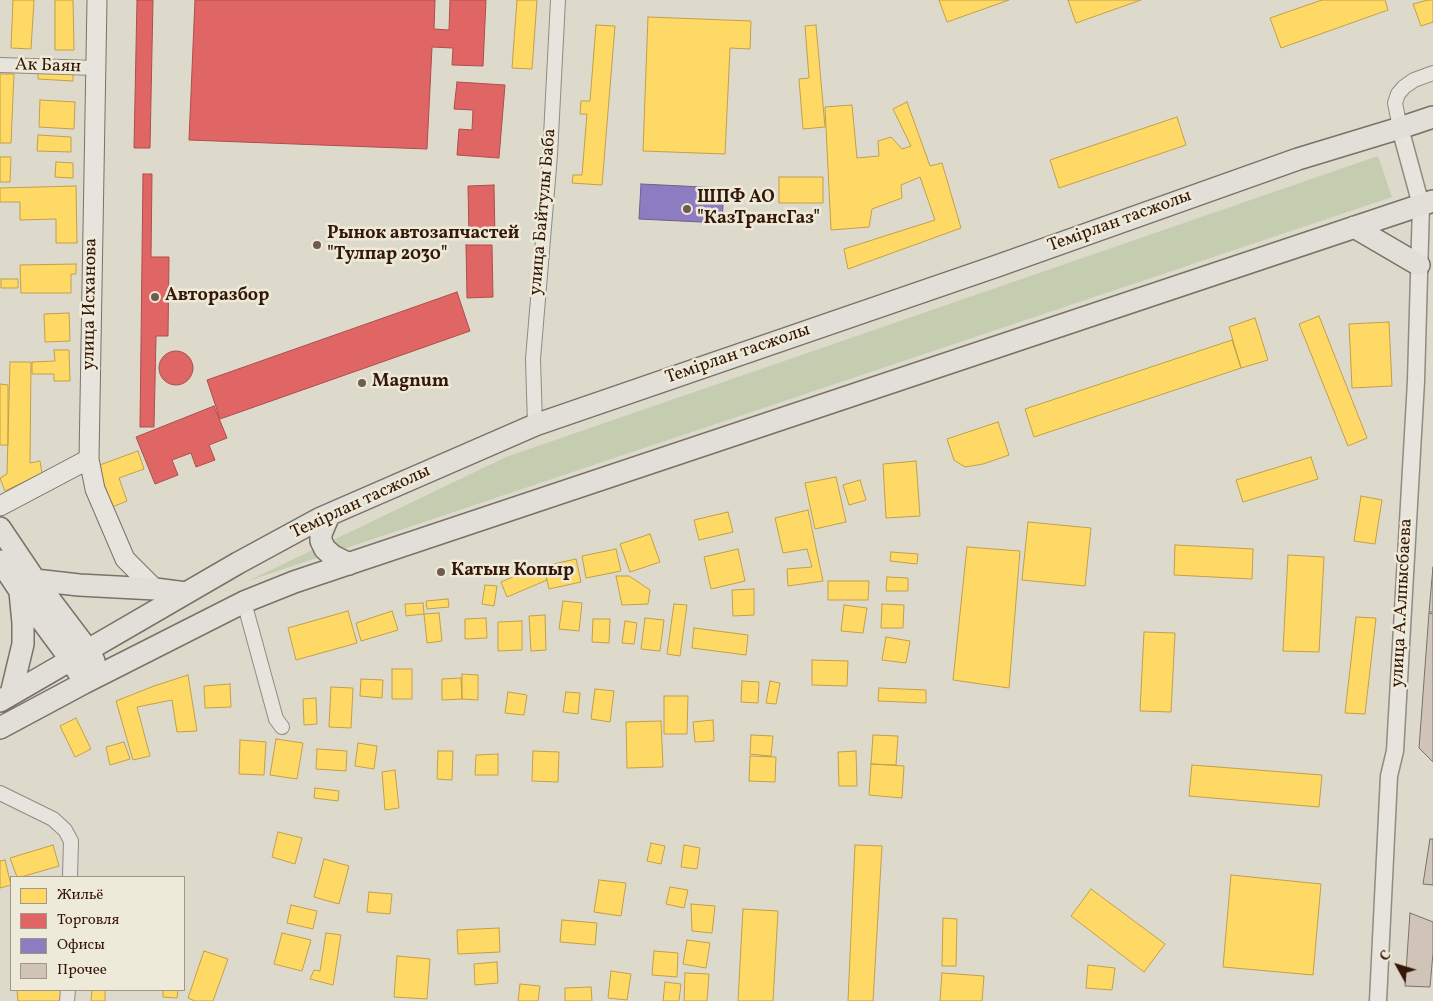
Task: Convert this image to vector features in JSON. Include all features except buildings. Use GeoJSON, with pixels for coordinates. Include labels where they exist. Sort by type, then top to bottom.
{"type":"FeatureCollection","features":[{"type":"Feature","properties":{"kind":"main road","name":"улица Исханова"},"geometry":{"type":"LineString","coordinates":[[97,0],[89,459],[95,488],[125,558],[155,589]]}},
{"type":"Feature","properties":{"kind":"main road","name":"Темірлан тасжолы"},"geometry":{"type":"LineString","coordinates":[[5,698],[186,593],[329,515],[535,425],[978,273],[1298,159],[1433,116]]}},
{"type":"Feature","properties":{"kind":"main road"},"geometry":{"type":"LineString","coordinates":[[0,728],[244,602],[294,582],[1427,203]]}},
{"type":"Feature","properties":{"kind":"main road"},"geometry":{"type":"LineString","coordinates":[[1354,227],[1419,265]]}},
{"type":"Feature","properties":{"kind":"main road"},"geometry":{"type":"LineString","coordinates":[[0,506],[89,459]]}},
{"type":"Feature","properties":{"kind":"main road"},"geometry":{"type":"LineString","coordinates":[[329,515],[321,534],[320,542],[333,556],[349,564]]}},
{"type":"Feature","properties":{"kind":"main road"},"geometry":{"type":"LineString","coordinates":[[0,528],[28,586],[79,655],[93,679]]}},
{"type":"Feature","properties":{"kind":"main road"},"geometry":{"type":"LineString","coordinates":[[0,562],[28,586],[79,585],[155,589],[186,593]]}},
{"type":"Feature","properties":{"kind":"main road"},"geometry":{"type":"LineString","coordinates":[[5,698],[22,644],[28,586]]}},
{"type":"Feature","properties":{"kind":"street","name":"улица Байтулы Баба"},"geometry":{"type":"LineString","coordinates":[[535,425],[533,358],[550,155],[558,0]]}},
{"type":"Feature","properties":{"kind":"street","name":"Ак Баян"},"geometry":{"type":"LineString","coordinates":[[0,65],[96,68]]}},
{"type":"Feature","properties":{"kind":"street"},"geometry":{"type":"LineString","coordinates":[[1400,128],[1395,102],[1398,94],[1414,80],[1433,73]]}},
{"type":"Feature","properties":{"kind":"street","name":"улица А.Алпысбаева"},"geometry":{"type":"LineString","coordinates":[[1378,1001],[1390,776],[1395,751],[1416,381],[1419,265],[1427,203],[1400,128]]}},
{"type":"Feature","properties":{"kind":"street"},"geometry":{"type":"LineString","coordinates":[[244,602],[276,719],[282,726]]}},
{"type":"Feature","properties":{"kind":"street"},"geometry":{"type":"LineString","coordinates":[[0,794],[53,820],[65,830],[71,841],[70,876]]}},
{"type":"Feature","properties":{"kind":"green space"},"geometry":{"type":"Polygon","coordinates":[[[1378,156],[1392,197],[248,581],[506,457],[1378,156]]]}},
{"type":"Feature","properties":{"kind":"place","name":"ШПФ АО \"КазТрансГаз\""},"geometry":{"type":"Point","coordinates":[687,209]}},
{"type":"Feature","properties":{"kind":"place","name":"Рынок автозапчастей \"Тулпар 2030\""},"geometry":{"type":"Point","coordinates":[317,245]}},
{"type":"Feature","properties":{"kind":"place","name":"Авторазбор"},"geometry":{"type":"Point","coordinates":[155,297]}},
{"type":"Feature","properties":{"kind":"place","name":"Magnum"},"geometry":{"type":"Point","coordinates":[362,383]}},
{"type":"Feature","properties":{"kind":"place","name":"Катын Копыр"},"geometry":{"type":"Point","coordinates":[441,572]}}]}
